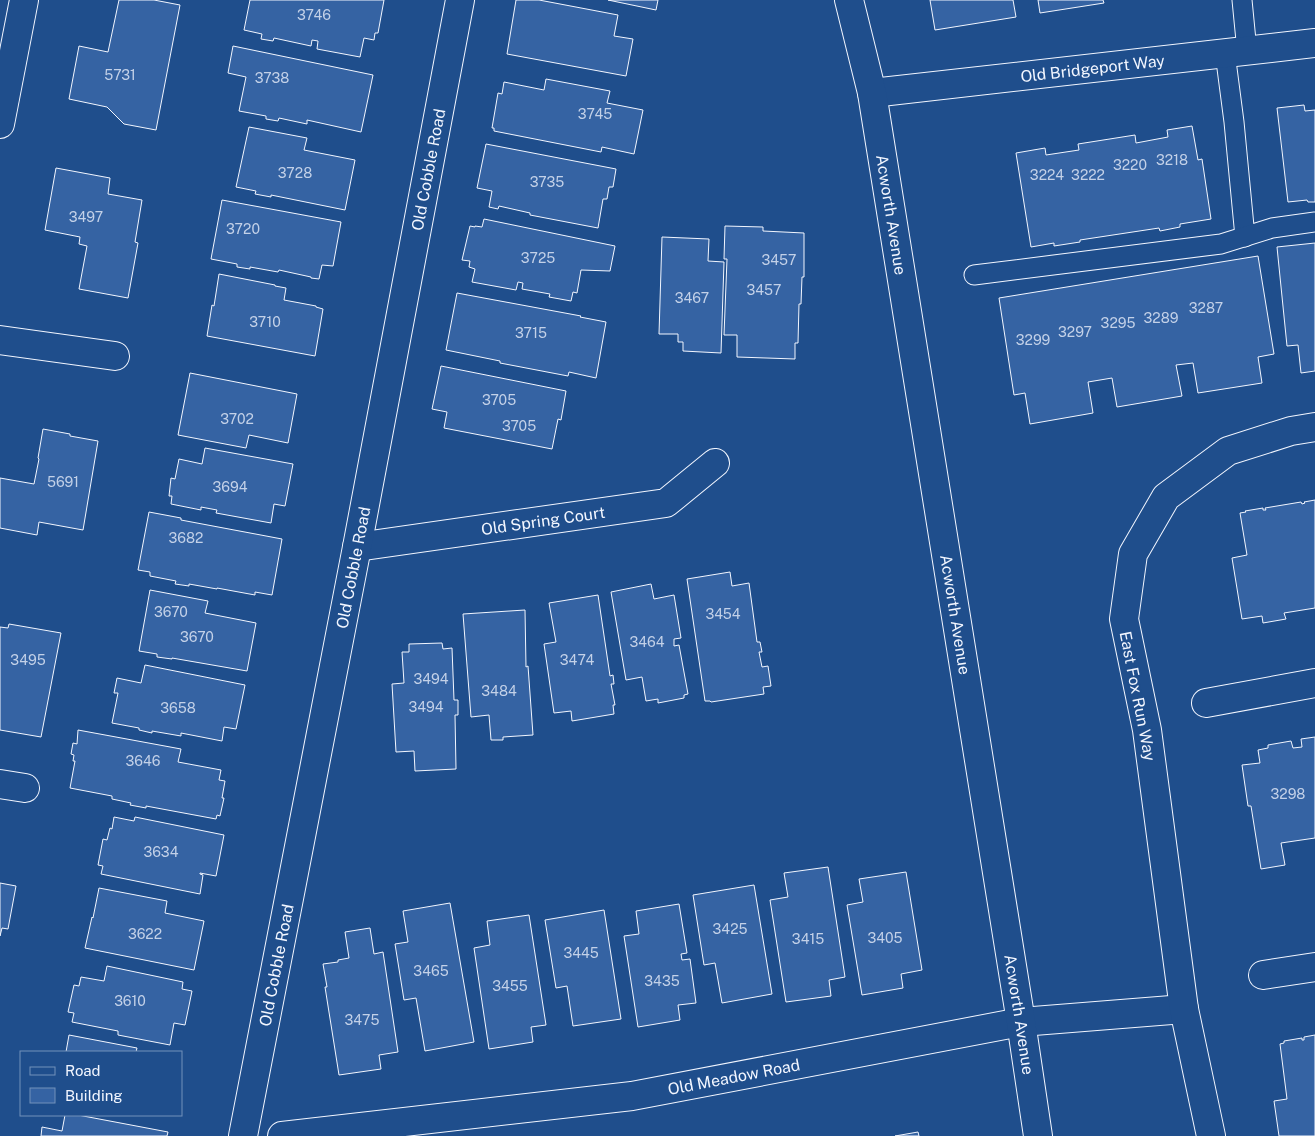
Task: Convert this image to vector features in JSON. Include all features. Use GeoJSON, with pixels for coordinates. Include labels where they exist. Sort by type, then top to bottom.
{"type":"FeatureCollection","features":[{"type":"Feature","properties":{"kind":"street"},"geometry":{"type":"LineString","coordinates":[[0,124],[24,0]]}},
{"type":"Feature","properties":{"kind":"street","name":"Old Cobble Road"},"geometry":{"type":"LineString","coordinates":[[242,1136],[357,547],[460,0]]}},
{"type":"Feature","properties":{"kind":"street","name":"Acworth Avenue"},"geometry":{"type":"LineString","coordinates":[[849,0],[872,93],[1022,1022],[1038,1136]]}},
{"type":"Feature","properties":{"kind":"street","name":"Old Bridgeport Way"},"geometry":{"type":"LineString","coordinates":[[872,93],[1315,43]]}},
{"type":"Feature","properties":{"kind":"street"},"geometry":{"type":"LineString","coordinates":[[0,340],[115,356]]}},
{"type":"Feature","properties":{"kind":"street","name":"East Fox Run Way"},"geometry":{"type":"LineString","coordinates":[[1211,1136],[1184,1009],[1147,730],[1124,619],[1134,554],[1166,497],[1228,451],[1291,431],[1315,427]]}},
{"type":"Feature","properties":{"kind":"street","name":"Old Spring Court"},"geometry":{"type":"LineString","coordinates":[[357,547],[666,503],[715,463]]}},
{"type":"Feature","properties":{"kind":"street"},"geometry":{"type":"LineString","coordinates":[[1206,703],[1315,683]]}},
{"type":"Feature","properties":{"kind":"street"},"geometry":{"type":"LineString","coordinates":[[1262,975],[1315,967]]}},
{"type":"Feature","properties":{"kind":"street","name":"Old Meadow Road"},"geometry":{"type":"LineString","coordinates":[[282,1136],[632,1096],[1022,1022],[1184,1009]]}},
{"type":"Feature","properties":{"kind":"lane"},"geometry":{"type":"LineString","coordinates":[[1242,0],[1236,52],[1234,122],[1245,236]]}},
{"type":"Feature","properties":{"kind":"lane"},"geometry":{"type":"LineString","coordinates":[[974,275],[1221,244],[1272,228],[1315,222]]}},
{"type":"Feature","properties":{"kind":"building"},"geometry":{"type":"Polygon","coordinates":[[[119,0],[154,0],[180,5],[156,130],[124,124],[107,107],[69,99],[79,46],[108,52],[119,0]]]}},
{"type":"Feature","properties":{"kind":"building"},"geometry":{"type":"Polygon","coordinates":[[[250,0],[384,0],[378,33],[375,33],[374,40],[364,38],[360,57],[317,49],[318,41],[312,40],[311,46],[274,38],[273,41],[261,39],[262,34],[244,30],[250,0]]]}},
{"type":"Feature","properties":{"kind":"building"},"geometry":{"type":"Polygon","coordinates":[[[516,0],[539,0],[618,15],[614,36],[633,39],[626,76],[507,54],[516,0]]]}},
{"type":"Feature","properties":{"kind":"building"},"geometry":{"type":"Polygon","coordinates":[[[608,0],[658,0],[656,10],[608,0]]]}},
{"type":"Feature","properties":{"kind":"building"},"geometry":{"type":"Polygon","coordinates":[[[930,0],[1013,0],[1016,17],[935,30],[930,0]]]}},
{"type":"Feature","properties":{"kind":"building"},"geometry":{"type":"Polygon","coordinates":[[[1038,0],[1103,0],[1104,3],[1040,13],[1038,0]]]}},
{"type":"Feature","properties":{"kind":"building"},"geometry":{"type":"Polygon","coordinates":[[[233,46],[373,75],[361,132],[307,120],[307,124],[279,118],[278,121],[266,119],[266,116],[239,111],[246,77],[228,73],[233,46]]]}},
{"type":"Feature","properties":{"kind":"building"},"geometry":{"type":"Polygon","coordinates":[[[546,79],[610,91],[607,103],[643,110],[634,154],[602,147],[601,152],[494,131],[494,128],[492,128],[498,93],[502,94],[504,82],[544,90],[546,79]]]}},
{"type":"Feature","properties":{"kind":"building"},"geometry":{"type":"Polygon","coordinates":[[[1304,105],[1305,111],[1315,110],[1315,202],[1308,202],[1307,200],[1288,202],[1277,108],[1304,105]]]}},
{"type":"Feature","properties":{"kind":"building"},"geometry":{"type":"Polygon","coordinates":[[[1192,126],[1198,160],[1202,159],[1211,219],[1180,224],[1180,227],[1160,231],[1159,228],[1080,240],[1080,242],[1054,246],[1054,243],[1031,247],[1016,153],[1045,148],[1046,155],[1079,150],[1078,144],[1135,135],[1136,143],[1168,137],[1167,130],[1192,126]]]}},
{"type":"Feature","properties":{"kind":"building"},"geometry":{"type":"Polygon","coordinates":[[[249,127],[307,138],[304,150],[355,160],[345,210],[271,195],[271,197],[255,194],[256,191],[236,187],[249,127]]]}},
{"type":"Feature","properties":{"kind":"building"},"geometry":{"type":"Polygon","coordinates":[[[486,144],[616,169],[613,187],[609,187],[607,199],[603,199],[598,228],[530,215],[530,213],[499,206],[498,209],[489,207],[492,191],[477,188],[486,144]]]}},
{"type":"Feature","properties":{"kind":"building"},"geometry":{"type":"Polygon","coordinates":[[[56,168],[110,178],[108,194],[142,200],[135,242],[138,243],[128,298],[79,289],[87,246],[79,244],[80,237],[45,230],[56,168]]]}},
{"type":"Feature","properties":{"kind":"building"},"geometry":{"type":"Polygon","coordinates":[[[222,200],[341,222],[333,266],[322,265],[319,279],[279,270],[278,272],[250,267],[250,269],[237,267],[237,264],[211,259],[222,200]]]}},
{"type":"Feature","properties":{"kind":"building"},"geometry":{"type":"Polygon","coordinates":[[[484,219],[615,246],[610,271],[581,270],[577,293],[573,292],[571,301],[549,297],[550,294],[522,289],[523,283],[518,282],[516,290],[472,282],[475,269],[469,267],[470,261],[462,260],[470,226],[482,227],[484,219]]]}},
{"type":"Feature","properties":{"kind":"building"},"geometry":{"type":"Polygon","coordinates":[[[725,226],[763,227],[763,231],[804,233],[804,277],[802,277],[801,304],[799,304],[798,343],[795,343],[795,359],[737,357],[737,335],[724,335],[727,259],[724,259],[725,226]]]}},
{"type":"Feature","properties":{"kind":"building"},"geometry":{"type":"Polygon","coordinates":[[[662,237],[709,239],[708,261],[724,262],[721,353],[683,351],[683,342],[678,342],[678,334],[659,334],[662,237]]]}},
{"type":"Feature","properties":{"kind":"building"},"geometry":{"type":"Polygon","coordinates":[[[1315,243],[1315,371],[1301,373],[1298,345],[1287,346],[1277,247],[1315,243]]]}},
{"type":"Feature","properties":{"kind":"building"},"geometry":{"type":"Polygon","coordinates":[[[1258,256],[1274,354],[1258,357],[1262,383],[1198,393],[1193,363],[1176,365],[1182,396],[1117,407],[1112,378],[1088,382],[1093,413],[1030,424],[1025,393],[1014,395],[999,298],[1258,256]]]}},
{"type":"Feature","properties":{"kind":"building"},"geometry":{"type":"Polygon","coordinates":[[[219,274],[286,288],[284,300],[323,309],[315,356],[207,336],[219,274]]]}},
{"type":"Feature","properties":{"kind":"building"},"geometry":{"type":"Polygon","coordinates":[[[457,293],[606,322],[596,378],[569,372],[568,376],[446,350],[457,293]]]}},
{"type":"Feature","properties":{"kind":"building"},"geometry":{"type":"Polygon","coordinates":[[[441,366],[566,391],[561,420],[558,419],[552,449],[444,428],[447,412],[432,409],[441,366]]]}},
{"type":"Feature","properties":{"kind":"building"},"geometry":{"type":"Polygon","coordinates":[[[190,373],[297,394],[288,443],[249,435],[246,448],[178,435],[190,373]]]}},
{"type":"Feature","properties":{"kind":"building"},"geometry":{"type":"Polygon","coordinates":[[[43,429],[98,441],[83,530],[39,522],[37,535],[0,528],[0,478],[34,484],[43,429]]]}},
{"type":"Feature","properties":{"kind":"building"},"geometry":{"type":"Polygon","coordinates":[[[205,448],[293,464],[285,506],[274,504],[271,523],[216,513],[217,510],[201,507],[201,510],[171,504],[172,496],[169,496],[171,478],[175,479],[179,459],[202,464],[205,448]]]}},
{"type":"Feature","properties":{"kind":"building"},"geometry":{"type":"Polygon","coordinates":[[[1315,500],[1315,608],[1284,613],[1286,619],[1263,623],[1262,616],[1242,619],[1232,558],[1247,555],[1240,513],[1263,508],[1263,510],[1266,510],[1265,508],[1301,502],[1302,504],[1315,500]]]}},
{"type":"Feature","properties":{"kind":"building"},"geometry":{"type":"Polygon","coordinates":[[[149,512],[282,539],[272,595],[255,592],[255,595],[189,584],[189,586],[175,584],[176,581],[150,576],[150,572],[138,570],[149,512]]]}},
{"type":"Feature","properties":{"kind":"building"},"geometry":{"type":"Polygon","coordinates":[[[730,572],[732,586],[749,583],[757,642],[760,642],[762,652],[759,652],[762,667],[768,666],[771,686],[763,687],[764,694],[711,702],[705,701],[687,579],[730,572]]]}},
{"type":"Feature","properties":{"kind":"building"},"geometry":{"type":"Polygon","coordinates":[[[651,584],[654,599],[674,595],[681,638],[674,639],[674,646],[679,645],[688,694],[684,695],[684,698],[658,703],[658,699],[646,701],[642,677],[626,680],[611,592],[651,584]]]}},
{"type":"Feature","properties":{"kind":"building"},"geometry":{"type":"Polygon","coordinates":[[[150,590],[208,601],[205,613],[256,623],[247,671],[157,657],[157,654],[139,651],[150,590]]]}},
{"type":"Feature","properties":{"kind":"building"},"geometry":{"type":"Polygon","coordinates":[[[598,595],[610,676],[613,675],[614,684],[611,684],[615,705],[613,705],[614,714],[572,721],[571,711],[554,713],[544,644],[556,642],[549,603],[598,595]]]}},
{"type":"Feature","properties":{"kind":"building"},"geometry":{"type":"Polygon","coordinates":[[[525,610],[526,667],[528,666],[533,735],[503,737],[503,740],[491,740],[489,715],[471,717],[463,614],[525,610]]]}},
{"type":"Feature","properties":{"kind":"building"},"geometry":{"type":"Polygon","coordinates":[[[9,624],[61,633],[41,737],[0,730],[0,627],[8,628],[9,624]]]}},
{"type":"Feature","properties":{"kind":"building"},"geometry":{"type":"Polygon","coordinates":[[[442,643],[443,649],[452,648],[454,700],[458,700],[458,715],[455,715],[456,769],[415,771],[414,751],[396,752],[392,684],[404,683],[402,652],[409,652],[409,644],[442,643]]]}},
{"type":"Feature","properties":{"kind":"building"},"geometry":{"type":"Polygon","coordinates":[[[145,665],[245,685],[236,729],[224,727],[222,741],[181,733],[181,736],[152,731],[152,733],[139,730],[139,728],[112,723],[118,693],[114,693],[117,678],[141,683],[145,665]]]}},
{"type":"Feature","properties":{"kind":"building"},"geometry":{"type":"Polygon","coordinates":[[[78,730],[181,749],[178,762],[221,770],[219,780],[225,781],[220,816],[217,815],[216,819],[146,806],[146,808],[112,799],[112,796],[70,788],[75,761],[73,761],[74,755],[71,754],[73,743],[77,744],[78,730]]]}},
{"type":"Feature","properties":{"kind":"building"},"geometry":{"type":"Polygon","coordinates":[[[1315,737],[1315,838],[1281,843],[1285,865],[1261,869],[1242,765],[1260,763],[1258,750],[1268,748],[1268,745],[1291,741],[1293,748],[1302,747],[1301,739],[1315,737]]]}},
{"type":"Feature","properties":{"kind":"building"},"geometry":{"type":"Polygon","coordinates":[[[114,817],[134,821],[135,817],[224,835],[216,876],[200,873],[203,875],[200,894],[101,874],[103,866],[98,865],[103,839],[107,840],[110,828],[112,829],[114,817]]]}},
{"type":"Feature","properties":{"kind":"building"},"geometry":{"type":"Polygon","coordinates":[[[828,867],[845,977],[829,980],[831,996],[786,1002],[770,900],[788,897],[784,873],[828,867]]]}},
{"type":"Feature","properties":{"kind":"building"},"geometry":{"type":"Polygon","coordinates":[[[906,872],[922,970],[901,974],[903,988],[862,995],[847,905],[863,902],[859,879],[906,872]]]}},
{"type":"Feature","properties":{"kind":"building"},"geometry":{"type":"Polygon","coordinates":[[[0,883],[16,886],[8,929],[2,928],[0,936],[0,883]]]}},
{"type":"Feature","properties":{"kind":"building"},"geometry":{"type":"Polygon","coordinates":[[[754,885],[772,994],[722,1003],[715,963],[704,965],[693,895],[754,885]]]}},
{"type":"Feature","properties":{"kind":"building"},"geometry":{"type":"Polygon","coordinates":[[[99,888],[167,901],[165,913],[204,921],[194,970],[85,948],[99,888]]]}},
{"type":"Feature","properties":{"kind":"building"},"geometry":{"type":"Polygon","coordinates":[[[450,903],[474,1042],[425,1051],[416,998],[404,1000],[395,944],[408,942],[403,911],[450,903]]]}},
{"type":"Feature","properties":{"kind":"building"},"geometry":{"type":"Polygon","coordinates":[[[679,904],[687,953],[681,954],[682,960],[690,959],[696,1003],[678,1005],[680,1020],[638,1027],[624,936],[639,934],[636,911],[679,904]]]}},
{"type":"Feature","properties":{"kind":"building"},"geometry":{"type":"Polygon","coordinates":[[[604,910],[621,1019],[573,1026],[567,986],[556,988],[545,920],[604,910]]]}},
{"type":"Feature","properties":{"kind":"building"},"geometry":{"type":"Polygon","coordinates":[[[529,915],[546,1025],[531,1027],[533,1042],[489,1049],[474,948],[490,945],[487,921],[529,915]]]}},
{"type":"Feature","properties":{"kind":"building"},"geometry":{"type":"Polygon","coordinates":[[[370,928],[374,954],[383,952],[398,1052],[379,1055],[381,1069],[339,1075],[323,964],[349,958],[345,932],[370,928]]]}},
{"type":"Feature","properties":{"kind":"building"},"geometry":{"type":"Polygon","coordinates":[[[107,966],[183,982],[182,989],[192,991],[185,1025],[174,1023],[170,1045],[118,1035],[118,1031],[72,1022],[74,1013],[68,1012],[74,985],[79,986],[81,977],[104,981],[107,966]]]}},
{"type":"Feature","properties":{"kind":"building"},"geometry":{"type":"Polygon","coordinates":[[[69,1035],[137,1048],[136,1051],[66,1051],[69,1035]]]}},
{"type":"Feature","properties":{"kind":"building"},"geometry":{"type":"Polygon","coordinates":[[[1315,1035],[1315,1136],[1279,1136],[1274,1101],[1287,1099],[1280,1044],[1284,1043],[1284,1041],[1302,1038],[1304,1040],[1304,1037],[1315,1035]]]}},
{"type":"Feature","properties":{"kind":"building"},"geometry":{"type":"Polygon","coordinates":[[[65,1116],[83,1116],[168,1132],[167,1136],[41,1136],[42,1127],[62,1131],[65,1116]]]}},
{"type":"Feature","properties":{"kind":"building"},"geometry":{"type":"Polygon","coordinates":[[[918,1132],[919,1136],[895,1136],[918,1132]]]}}]}
